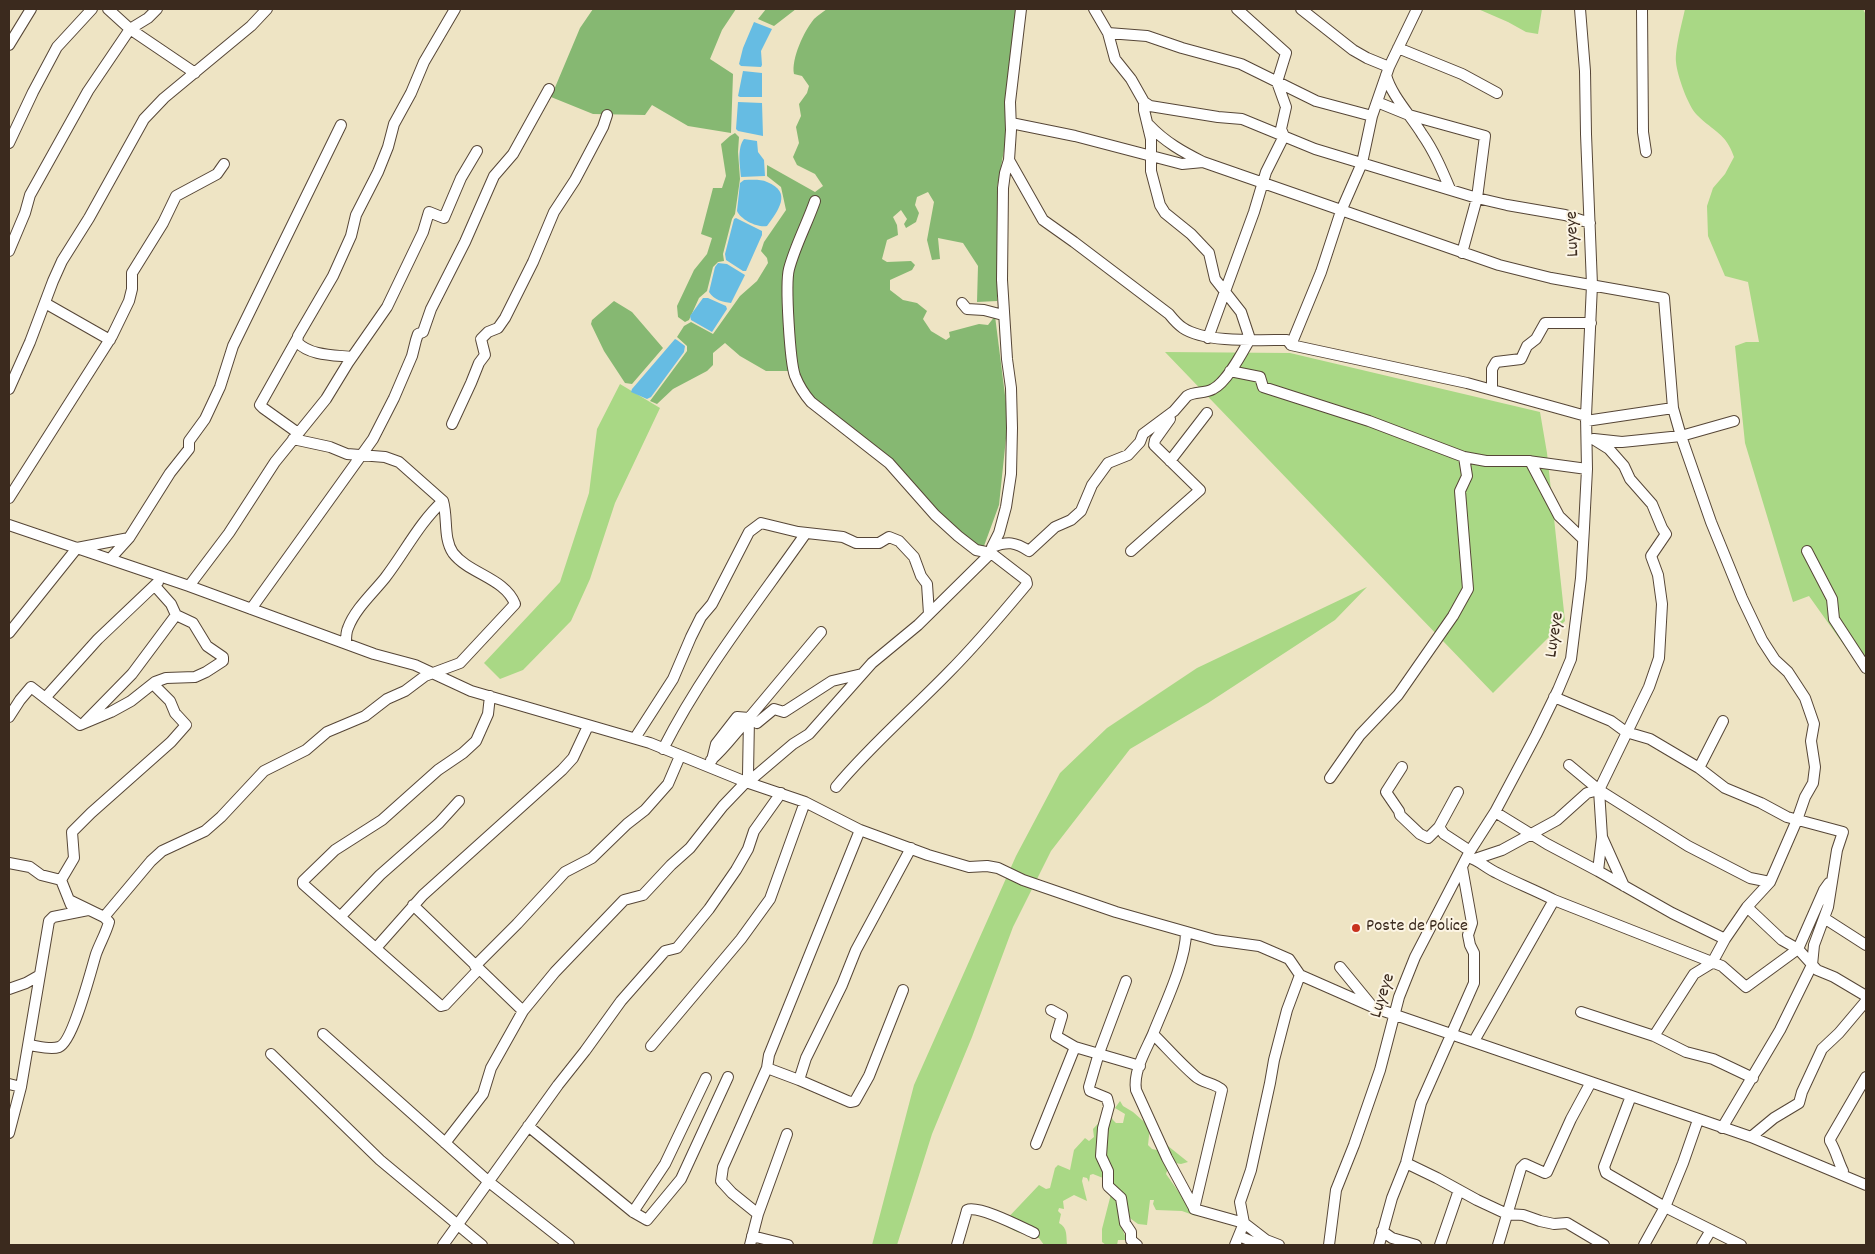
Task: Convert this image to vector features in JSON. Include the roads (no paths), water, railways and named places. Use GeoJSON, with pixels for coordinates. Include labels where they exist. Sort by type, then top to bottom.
{"type":"FeatureCollection","features":[{"type":"Feature","properties":{"kind":"street"},"geometry":{"type":"LineString","coordinates":[[9,45],[31,9]]}},
{"type":"Feature","properties":{"kind":"street"},"geometry":{"type":"LineString","coordinates":[[9,143],[33,92],[58,47],[92,9]]}},
{"type":"Feature","properties":{"kind":"street"},"geometry":{"type":"LineString","coordinates":[[108,9],[130,29],[195,73]]}},
{"type":"Feature","properties":{"kind":"street"},"geometry":{"type":"LineString","coordinates":[[9,251],[25,213],[30,195],[88,91],[130,29],[148,18],[157,9]]}},
{"type":"Feature","properties":{"kind":"street"},"geometry":{"type":"LineString","coordinates":[[9,388],[30,342],[62,261],[89,218],[144,119],[164,98],[251,26],[267,9]]}},
{"type":"Feature","properties":{"kind":"street"},"geometry":{"type":"LineString","coordinates":[[104,917],[151,860],[162,851],[205,830],[221,817],[264,772],[306,750],[327,732],[365,716],[421,678],[431,673],[446,670],[460,663],[515,604],[505,590],[464,563],[453,553],[448,544],[444,501],[399,462],[385,456],[347,454],[296,436],[260,405],[333,276],[350,236],[356,215],[378,172],[388,147],[394,124],[411,93],[424,62],[455,9]]}},
{"type":"Feature","properties":{"kind":"street"},"geometry":{"type":"LineString","coordinates":[[991,550],[999,533],[1006,507],[1011,474],[1012,397],[1003,315],[1002,280],[1003,188],[1008,160],[1011,123],[1010,102],[1021,9]]}},
{"type":"Feature","properties":{"kind":"street"},"geometry":{"type":"LineString","coordinates":[[1094,9],[1108,33],[1115,59],[1131,79],[1144,102],[1150,106],[1242,119],[1315,149],[1477,198],[1565,215],[1590,223]]}},
{"type":"Feature","properties":{"kind":"street"},"geometry":{"type":"LineString","coordinates":[[1208,338],[1226,292],[1266,172],[1284,136],[1281,129],[1286,107],[1277,82],[1286,53],[1237,9]]}},
{"type":"Feature","properties":{"kind":"street"},"geometry":{"type":"LineString","coordinates":[[1301,9],[1353,50],[1388,71]]}},
{"type":"Feature","properties":{"kind":"street"},"geometry":{"type":"LineString","coordinates":[[1292,346],[1321,272],[1341,211],[1362,163],[1372,116],[1388,71],[1417,9]]}},
{"type":"Feature","properties":{"kind":"street","name":"Luyeye"},"geometry":{"type":"LineString","coordinates":[[1328,1245],[1336,1190],[1380,1070],[1399,997],[1415,957],[1462,867],[1471,856],[1495,812],[1554,697],[1571,659],[1581,578],[1590,438],[1586,418],[1592,323],[1585,72],[1580,9]]}},
{"type":"Feature","properties":{"kind":"street"},"geometry":{"type":"LineString","coordinates":[[1642,9],[1646,152]]}},
{"type":"Feature","properties":{"kind":"street"},"geometry":{"type":"LineString","coordinates":[[1108,33],[1146,36],[1241,64],[1265,74],[1316,101],[1372,116]]}},
{"type":"Feature","properties":{"kind":"street"},"geometry":{"type":"LineString","coordinates":[[1398,48],[1462,74],[1497,93]]}},
{"type":"Feature","properties":{"kind":"street"},"geometry":{"type":"LineString","coordinates":[[1388,71],[1389,85],[1423,135],[1438,161],[1450,189]]}},
{"type":"Feature","properties":{"kind":"street"},"geometry":{"type":"LineString","coordinates":[[251,609],[373,439],[394,398],[412,356],[418,334],[423,332],[431,310],[494,176],[513,154],[549,89]]}},
{"type":"Feature","properties":{"kind":"street"},"geometry":{"type":"LineString","coordinates":[[1131,551],[1200,491],[1155,447],[1153,442],[1174,411],[1189,394],[1214,389],[1230,371],[1250,339],[1244,317],[1213,274],[1209,253],[1191,234],[1176,223],[1161,208],[1150,171],[1151,139],[1144,102]]}},
{"type":"Feature","properties":{"kind":"street"},"geometry":{"type":"LineString","coordinates":[[1377,102],[1409,115],[1485,136],[1477,198],[1462,253]]}},
{"type":"Feature","properties":{"kind":"street"},"geometry":{"type":"LineString","coordinates":[[452,424],[472,384],[479,363],[485,355],[481,339],[488,332],[498,328],[505,318],[533,262],[554,212],[575,180],[603,127],[607,115]]}},
{"type":"Feature","properties":{"kind":"street"},"geometry":{"type":"LineString","coordinates":[[1011,123],[1075,136],[1182,164],[1203,162]]}},
{"type":"Feature","properties":{"kind":"street"},"geometry":{"type":"LineString","coordinates":[[1149,124],[1157,133],[1180,150],[1203,162],[1462,253],[1499,265],[1551,278],[1664,298],[1673,408],[1681,436],[1710,522],[1742,598],[1775,660],[1788,672],[1805,698],[1814,724],[1811,741],[1815,767],[1813,783],[1805,797],[1770,882],[1747,907],[1724,939],[1712,962],[1694,974],[1654,1036]]}},
{"type":"Feature","properties":{"kind":"street"},"geometry":{"type":"LineString","coordinates":[[110,559],[129,538],[170,473],[189,449],[189,441],[205,419],[220,387],[233,346],[341,125]]}},
{"type":"Feature","properties":{"kind":"street"},"geometry":{"type":"LineString","coordinates":[[190,586],[216,552],[270,469],[326,399],[352,356],[387,307],[423,232],[429,212],[444,218],[461,178],[477,151]]}},
{"type":"Feature","properties":{"kind":"street"},"geometry":{"type":"LineString","coordinates":[[1008,160],[1043,220],[1169,314],[1182,328],[1208,338],[1287,340],[1292,346],[1467,382],[1586,418],[1673,408]]}},
{"type":"Feature","properties":{"kind":"street"},"geometry":{"type":"LineString","coordinates":[[9,498],[110,340],[129,301],[132,289],[132,274],[163,223],[176,196],[216,174],[224,164]]}},
{"type":"Feature","properties":{"kind":"street"},"geometry":{"type":"LineString","coordinates":[[815,201],[788,271],[792,356],[795,375],[802,392],[811,402],[890,463],[935,515],[958,536],[976,550],[991,550],[1026,580],[1027,584],[958,662],[860,758],[836,787]]}},
{"type":"Feature","properties":{"kind":"street"},"geometry":{"type":"LineString","coordinates":[[45,302],[110,340]]}},
{"type":"Feature","properties":{"kind":"street"},"geometry":{"type":"LineString","coordinates":[[962,303],[967,309],[984,310],[1003,315]]}},
{"type":"Feature","properties":{"kind":"street"},"geometry":{"type":"LineString","coordinates":[[1492,390],[1492,370],[1496,362],[1522,359],[1527,346],[1536,339],[1545,323],[1592,323]]}},
{"type":"Feature","properties":{"kind":"street"},"geometry":{"type":"LineString","coordinates":[[297,339],[301,347],[316,353],[352,356]]}},
{"type":"Feature","properties":{"kind":"street"},"geometry":{"type":"LineString","coordinates":[[1230,371],[1260,378],[1263,386],[1369,420],[1464,457],[1486,461],[1530,461],[1587,469]]}},
{"type":"Feature","properties":{"kind":"street"},"geometry":{"type":"LineString","coordinates":[[445,1143],[483,1094],[491,1068],[523,1011],[562,965],[624,900],[643,895],[690,848],[723,806],[750,780],[793,744],[809,734],[872,663],[898,643],[929,614],[991,550],[1001,544],[1017,543],[1029,551],[1055,527],[1071,520],[1081,511],[1092,485],[1108,463],[1128,455],[1140,442],[1143,434],[1174,411]]}},
{"type":"Feature","properties":{"kind":"street"},"geometry":{"type":"LineString","coordinates":[[1170,461],[1207,413]]}},
{"type":"Feature","properties":{"kind":"street"},"geometry":{"type":"LineString","coordinates":[[1590,438],[1622,442],[1681,436],[1734,421]]}},
{"type":"Feature","properties":{"kind":"street"},"geometry":{"type":"LineString","coordinates":[[1590,438],[1609,449],[1624,466],[1630,479],[1652,504],[1666,534],[1651,556],[1658,575],[1662,604],[1659,658],[1649,687],[1599,790],[1602,837],[1598,871]]}},
{"type":"Feature","properties":{"kind":"street"},"geometry":{"type":"LineString","coordinates":[[1330,778],[1360,735],[1398,695],[1454,616],[1468,589],[1460,492],[1467,476],[1464,457]]}},
{"type":"Feature","properties":{"kind":"street"},"geometry":{"type":"LineString","coordinates":[[1530,461],[1559,516],[1583,539]]}},
{"type":"Feature","properties":{"kind":"street"},"geometry":{"type":"LineString","coordinates":[[346,643],[349,625],[364,602],[386,577],[431,512],[444,501]]}},
{"type":"Feature","properties":{"kind":"street"},"geometry":{"type":"LineString","coordinates":[[635,738],[673,679],[691,636],[701,617],[712,604],[749,532],[761,523],[806,533],[843,537],[856,543],[879,543],[889,537],[899,541],[909,550],[921,576],[927,584],[929,614]]}},
{"type":"Feature","properties":{"kind":"street"},"geometry":{"type":"LineString","coordinates":[[9,525],[190,586],[374,654],[416,665],[471,691],[635,738],[680,756],[707,762],[805,802],[860,830],[928,855],[969,867],[987,866],[998,868],[1023,880],[1083,901],[1186,932],[1215,940],[1259,946],[1289,959],[1300,975],[1374,1008],[1751,1138],[1842,1176],[1865,1188]]}},
{"type":"Feature","properties":{"kind":"street"},"geometry":{"type":"LineString","coordinates":[[663,748],[686,707],[718,657],[806,533]]}},
{"type":"Feature","properties":{"kind":"street"},"geometry":{"type":"LineString","coordinates":[[9,633],[76,548],[129,538]]}},
{"type":"Feature","properties":{"kind":"street"},"geometry":{"type":"LineString","coordinates":[[1807,551],[1832,599],[1834,620],[1866,668]]}},
{"type":"Feature","properties":{"kind":"street"},"geometry":{"type":"LineString","coordinates":[[46,698],[98,639],[155,586],[162,577]]}},
{"type":"Feature","properties":{"kind":"street"},"geometry":{"type":"LineString","coordinates":[[9,717],[30,687],[32,687],[79,725],[111,712],[155,682],[166,678],[195,677],[206,672],[224,659],[220,654],[207,646],[193,623],[176,614],[171,604],[155,586]]}},
{"type":"Feature","properties":{"kind":"street"},"geometry":{"type":"LineString","coordinates":[[83,723],[132,674],[176,614]]}},
{"type":"Feature","properties":{"kind":"street"},"geometry":{"type":"LineString","coordinates":[[707,762],[723,750],[731,737],[821,632]]}},
{"type":"Feature","properties":{"kind":"street"},"geometry":{"type":"LineString","coordinates":[[749,718],[757,723],[774,709],[784,712],[832,682],[862,674]]}},
{"type":"Feature","properties":{"kind":"street"},"geometry":{"type":"LineString","coordinates":[[61,880],[74,858],[72,832],[171,742],[186,725],[175,713],[170,701],[156,686],[155,682]]}},
{"type":"Feature","properties":{"kind":"street"},"geometry":{"type":"LineString","coordinates":[[490,696],[488,714],[476,741],[463,754],[438,770],[382,820],[335,850],[303,881],[305,888],[341,916],[441,1006],[445,1005],[477,967],[565,872],[592,858],[627,824],[645,810],[668,784],[680,756]]}},
{"type":"Feature","properties":{"kind":"street"},"geometry":{"type":"LineString","coordinates":[[1554,697],[1611,721],[1626,732],[1650,739],[1699,768],[1725,788],[1797,820],[1843,832],[1837,850],[1829,904],[1814,945],[1812,965],[1795,1003],[1753,1078],[1722,1128]]}},
{"type":"Feature","properties":{"kind":"street"},"geometry":{"type":"LineString","coordinates":[[749,718],[748,775],[750,780]]}},
{"type":"Feature","properties":{"kind":"street"},"geometry":{"type":"LineString","coordinates":[[1699,768],[1723,721]]}},
{"type":"Feature","properties":{"kind":"street"},"geometry":{"type":"LineString","coordinates":[[376,948],[413,905],[562,770],[573,758],[588,726]]}},
{"type":"Feature","properties":{"kind":"street"},"geometry":{"type":"LineString","coordinates":[[1569,765],[1599,790],[1688,846],[1750,878],[1770,882]]}},
{"type":"Feature","properties":{"kind":"street"},"geometry":{"type":"LineString","coordinates":[[1402,768],[1386,792],[1400,815],[1420,834],[1428,838],[1439,827],[1458,792]]}},
{"type":"Feature","properties":{"kind":"street"},"geometry":{"type":"LineString","coordinates":[[1471,856],[1502,850],[1557,820],[1587,793],[1599,790]]}},
{"type":"Feature","properties":{"kind":"street"},"geometry":{"type":"LineString","coordinates":[[443,1245],[528,1126],[636,983],[665,950],[677,948],[698,924],[736,870],[748,849],[754,831],[781,793]]}},
{"type":"Feature","properties":{"kind":"street"},"geometry":{"type":"LineString","coordinates":[[341,916],[380,874],[439,823],[459,801]]}},
{"type":"Feature","properties":{"kind":"street"},"geometry":{"type":"LineString","coordinates":[[651,1046],[741,939],[770,899],[805,802]]}},
{"type":"Feature","properties":{"kind":"street"},"geometry":{"type":"LineString","coordinates":[[1495,812],[1532,833],[1547,844],[1672,913],[1724,939]]}},
{"type":"Feature","properties":{"kind":"street"},"geometry":{"type":"LineString","coordinates":[[1439,827],[1444,834],[1471,856],[1496,873],[1554,900],[1722,966],[1746,987],[1798,949],[1824,890],[1832,878]]}},
{"type":"Feature","properties":{"kind":"street"},"geometry":{"type":"LineString","coordinates":[[758,1214],[732,1193],[721,1181],[724,1167],[767,1068],[769,1055],[860,830]]}},
{"type":"Feature","properties":{"kind":"street"},"geometry":{"type":"LineString","coordinates":[[1602,837],[1624,886]]}},
{"type":"Feature","properties":{"kind":"street"},"geometry":{"type":"LineString","coordinates":[[799,1080],[806,1058],[842,985],[856,950],[911,848]]}},
{"type":"Feature","properties":{"kind":"street"},"geometry":{"type":"LineString","coordinates":[[9,863],[30,867],[41,875],[61,880]]}},
{"type":"Feature","properties":{"kind":"street"},"geometry":{"type":"LineString","coordinates":[[1379,1245],[1392,1198],[1406,1163],[1421,1103],[1474,983],[1474,953],[1468,940],[1472,923],[1462,867]]}},
{"type":"Feature","properties":{"kind":"street"},"geometry":{"type":"LineString","coordinates":[[61,880],[69,900],[71,915]]}},
{"type":"Feature","properties":{"kind":"street"},"geometry":{"type":"LineString","coordinates":[[29,1045],[43,1048],[58,1048],[64,1044],[77,1016],[97,952],[109,922],[104,917],[69,900]]}},
{"type":"Feature","properties":{"kind":"street"},"geometry":{"type":"LineString","coordinates":[[1474,1041],[1554,900]]}},
{"type":"Feature","properties":{"kind":"street"},"geometry":{"type":"LineString","coordinates":[[413,905],[523,1011]]}},
{"type":"Feature","properties":{"kind":"street"},"geometry":{"type":"LineString","coordinates":[[1747,907],[1782,940],[1798,949],[1812,965],[1866,996]]}},
{"type":"Feature","properties":{"kind":"street"},"geometry":{"type":"LineString","coordinates":[[9,1133],[21,1087],[29,1045],[49,921],[53,918],[88,910]]}},
{"type":"Feature","properties":{"kind":"street"},"geometry":{"type":"LineString","coordinates":[[1824,918],[1866,945]]}},
{"type":"Feature","properties":{"kind":"street"},"geometry":{"type":"LineString","coordinates":[[1186,932],[1186,941],[1176,976],[1135,1080],[1136,1090],[1167,1158],[1194,1208],[1198,1211],[1244,1223],[1266,1240],[1279,1245]]}},
{"type":"Feature","properties":{"kind":"street"},"geometry":{"type":"LineString","coordinates":[[1340,967],[1374,1008]]}},
{"type":"Feature","properties":{"kind":"street"},"geometry":{"type":"LineString","coordinates":[[9,989],[26,983],[40,975]]}},
{"type":"Feature","properties":{"kind":"street"},"geometry":{"type":"LineString","coordinates":[[1260,1245],[1237,1240],[1244,1223],[1240,1202],[1250,1170],[1286,1010],[1300,975]]}},
{"type":"Feature","properties":{"kind":"street"},"geometry":{"type":"LineString","coordinates":[[1126,981],[1089,1087],[1090,1091],[1107,1098],[1109,1106],[1103,1128],[1101,1156],[1108,1171],[1108,1186],[1121,1198],[1125,1222],[1131,1232],[1131,1240],[1137,1245]]}},
{"type":"Feature","properties":{"kind":"street"},"geometry":{"type":"LineString","coordinates":[[767,1068],[850,1102],[855,1101],[869,1076],[903,990]]}},
{"type":"Feature","properties":{"kind":"street"},"geometry":{"type":"LineString","coordinates":[[1751,1138],[1774,1118],[1799,1103],[1802,1092],[1822,1049],[1839,1033],[1866,1001]]}},
{"type":"Feature","properties":{"kind":"street"},"geometry":{"type":"LineString","coordinates":[[1052,1010],[1062,1016],[1056,1036],[1075,1047],[1140,1066]]}},
{"type":"Feature","properties":{"kind":"street"},"geometry":{"type":"LineString","coordinates":[[1581,1012],[1654,1036],[1686,1052],[1714,1059],[1753,1078]]}},
{"type":"Feature","properties":{"kind":"street"},"geometry":{"type":"LineString","coordinates":[[323,1034],[489,1182],[569,1245]]}},
{"type":"Feature","properties":{"kind":"street"},"geometry":{"type":"LineString","coordinates":[[1153,1034],[1196,1077],[1222,1090],[1194,1208]]}},
{"type":"Feature","properties":{"kind":"street"},"geometry":{"type":"LineString","coordinates":[[1036,1144],[1075,1047]]}},
{"type":"Feature","properties":{"kind":"street"},"geometry":{"type":"LineString","coordinates":[[271,1054],[380,1160],[482,1245]]}},
{"type":"Feature","properties":{"kind":"street"},"geometry":{"type":"LineString","coordinates":[[528,1126],[633,1212],[646,1220],[681,1179],[728,1077]]}},
{"type":"Feature","properties":{"kind":"street"},"geometry":{"type":"LineString","coordinates":[[633,1212],[665,1164],[706,1078]]}},
{"type":"Feature","properties":{"kind":"street"},"geometry":{"type":"LineString","coordinates":[[1842,1176],[1843,1171],[1838,1163],[1835,1149],[1830,1139],[1865,1080]]}},
{"type":"Feature","properties":{"kind":"street"},"geometry":{"type":"LineString","coordinates":[[1498,1245],[1521,1168],[1526,1164],[1545,1173],[1547,1172],[1571,1119],[1591,1082]]}},
{"type":"Feature","properties":{"kind":"street"},"geometry":{"type":"LineString","coordinates":[[9,1084],[21,1087]]}},
{"type":"Feature","properties":{"kind":"street"},"geometry":{"type":"LineString","coordinates":[[1631,1096],[1604,1169],[1606,1173],[1665,1207],[1741,1245]]}},
{"type":"Feature","properties":{"kind":"street"},"geometry":{"type":"LineString","coordinates":[[1644,1245],[1665,1207],[1698,1120]]}},
{"type":"Feature","properties":{"kind":"street"},"geometry":{"type":"LineString","coordinates":[[787,1134],[758,1214],[751,1240],[788,1245]]}},
{"type":"Feature","properties":{"kind":"street"},"geometry":{"type":"LineString","coordinates":[[1406,1163],[1507,1214],[1523,1215],[1554,1224],[1567,1223],[1604,1245]]}},
{"type":"Feature","properties":{"kind":"street"},"geometry":{"type":"LineString","coordinates":[[1440,1245],[1459,1190]]}},
{"type":"Feature","properties":{"kind":"street"},"geometry":{"type":"LineString","coordinates":[[957,1245],[968,1209],[997,1216],[1034,1233]]}},
{"type":"Feature","properties":{"kind":"street"},"geometry":{"type":"LineString","coordinates":[[1702,1245],[1711,1230]]}},
{"type":"Feature","properties":{"kind":"street"},"geometry":{"type":"LineString","coordinates":[[1382,1231],[1392,1238],[1416,1245]]}},
{"type":"Feature","properties":{"kind":"water"},"geometry":{"type":"Polygon","coordinates":[[[754,22],[772,29],[761,51],[762,65],[761,67],[741,66],[739,64],[743,48],[754,22]]]}},
{"type":"Feature","properties":{"kind":"water"},"geometry":{"type":"Polygon","coordinates":[[[743,71],[762,73],[762,97],[738,96],[743,71]]]}},
{"type":"Feature","properties":{"kind":"water"},"geometry":{"type":"Polygon","coordinates":[[[738,102],[762,103],[763,136],[736,129],[738,102]]]}},
{"type":"Feature","properties":{"kind":"water"},"geometry":{"type":"Polygon","coordinates":[[[744,139],[757,141],[758,152],[764,160],[765,176],[741,177],[740,152],[744,139]]]}},
{"type":"Feature","properties":{"kind":"water"},"geometry":{"type":"Polygon","coordinates":[[[744,180],[765,181],[780,191],[781,202],[779,208],[767,226],[750,223],[737,211],[740,183],[744,180]]]}},
{"type":"Feature","properties":{"kind":"water"},"geometry":{"type":"Polygon","coordinates":[[[736,218],[762,231],[746,271],[726,260],[725,254],[734,219],[736,218]]]}},
{"type":"Feature","properties":{"kind":"water"},"geometry":{"type":"Polygon","coordinates":[[[718,263],[727,264],[745,275],[731,303],[716,299],[709,292],[715,267],[718,263]]]}},
{"type":"Feature","properties":{"kind":"water"},"geometry":{"type":"Polygon","coordinates":[[[703,298],[708,298],[726,306],[727,309],[712,332],[691,320],[690,316],[703,298]]]}},
{"type":"Feature","properties":{"kind":"water"},"geometry":{"type":"Polygon","coordinates":[[[675,339],[685,346],[684,352],[651,397],[647,399],[631,392],[632,389],[675,339]]]}},
{"type":"Feature","properties":{"kind":"place","name":"Poste de Police"},"geometry":{"type":"Point","coordinates":[1356,928]}}]}
